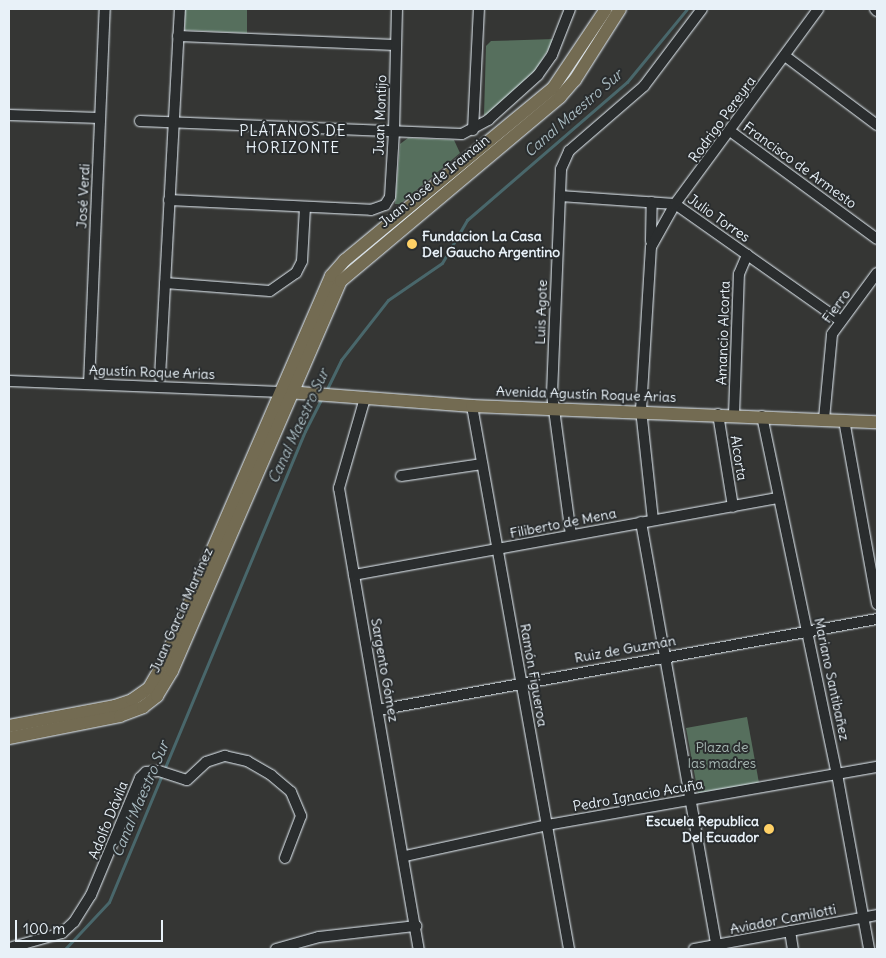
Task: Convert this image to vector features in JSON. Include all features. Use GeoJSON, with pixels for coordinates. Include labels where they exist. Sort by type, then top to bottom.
{"type":"FeatureCollection","features":[{"type":"Feature","properties":{"kind":"main road","name":"Juan José de Iramain"},"geometry":{"type":"LineString","coordinates":[[288,393],[324,289],[336,268],[553,88],[606,9]]}},
{"type":"Feature","properties":{"kind":"main road","name":"Juan José de Iramain"},"geometry":{"type":"LineString","coordinates":[[288,393],[341,281],[560,97],[575,80],[620,9]]}},
{"type":"Feature","properties":{"kind":"main road","name":"Avenida Agustín Roque Arias"},"geometry":{"type":"LineString","coordinates":[[288,393],[472,406],[641,410],[877,422]]}},
{"type":"Feature","properties":{"kind":"main road","name":"Juan García Martínez"},"geometry":{"type":"LineString","coordinates":[[9,726],[115,706],[132,700],[149,688],[163,664],[288,393]]}},
{"type":"Feature","properties":{"kind":"main road","name":"Juan García Martínez"},"geometry":{"type":"LineString","coordinates":[[9,738],[120,716],[144,707],[157,696],[172,671],[288,393]]}},
{"type":"Feature","properties":{"kind":"street","name":"José Verdi"},"geometry":{"type":"LineString","coordinates":[[88,384],[105,9]]}},
{"type":"Feature","properties":{"kind":"street"},"geometry":{"type":"LineString","coordinates":[[160,377],[180,9]]}},
{"type":"Feature","properties":{"kind":"street","name":"Juan Montijo"},"geometry":{"type":"LineString","coordinates":[[305,207],[371,210],[385,205],[390,197],[398,9]]}},
{"type":"Feature","properties":{"kind":"street"},"geometry":{"type":"LineString","coordinates":[[473,130],[479,9]]}},
{"type":"Feature","properties":{"kind":"street"},"geometry":{"type":"LineString","coordinates":[[140,121],[454,135],[473,130],[542,70],[552,55],[570,9]]}},
{"type":"Feature","properties":{"kind":"street"},"geometry":{"type":"LineString","coordinates":[[596,9],[606,9]]}},
{"type":"Feature","properties":{"kind":"street","name":"Luis Agote"},"geometry":{"type":"LineString","coordinates":[[572,535],[552,407],[560,196],[564,159],[644,86],[702,9]]}},
{"type":"Feature","properties":{"kind":"street","name":"Rodrigo Pereyra"},"geometry":{"type":"LineString","coordinates":[[651,247],[675,204],[818,9]]}},
{"type":"Feature","properties":{"kind":"street"},"geometry":{"type":"LineString","coordinates":[[178,36],[396,45]]}},
{"type":"Feature","properties":{"kind":"street"},"geometry":{"type":"LineString","coordinates":[[785,56],[877,125]]}},
{"type":"Feature","properties":{"kind":"street"},"geometry":{"type":"LineString","coordinates":[[9,115],[100,118]]}},
{"type":"Feature","properties":{"kind":"street","name":"Francisco de Armesto"},"geometry":{"type":"LineString","coordinates":[[730,131],[877,239]]}},
{"type":"Feature","properties":{"kind":"street","name":"Julio Torres"},"geometry":{"type":"LineString","coordinates":[[560,196],[675,204],[841,321]]}},
{"type":"Feature","properties":{"kind":"street"},"geometry":{"type":"LineString","coordinates":[[165,283],[270,291],[296,273],[302,261],[305,207],[169,200]]}},
{"type":"Feature","properties":{"kind":"street","name":"Rodrigo Pereyra"},"geometry":{"type":"LineString","coordinates":[[652,202],[641,410],[653,520]]}},
{"type":"Feature","properties":{"kind":"street","name":"Amancio Alcorta"},"geometry":{"type":"LineString","coordinates":[[734,415],[739,274],[747,255]]}},
{"type":"Feature","properties":{"kind":"street","name":"Fierro"},"geometry":{"type":"LineString","coordinates":[[824,419],[828,349],[832,334],[877,273]]}},
{"type":"Feature","properties":{"kind":"street","name":"Agustín Roque Arias"},"geometry":{"type":"LineString","coordinates":[[9,381],[288,393]]}},
{"type":"Feature","properties":{"kind":"street","name":"Sargento Gómez"},"geometry":{"type":"LineString","coordinates":[[365,398],[339,480],[354,575],[405,856],[419,949]]}},
{"type":"Feature","properties":{"kind":"street","name":"Ramón Figueroa"},"geometry":{"type":"LineString","coordinates":[[472,406],[569,949]]}},
{"type":"Feature","properties":{"kind":"street","name":"Alcorta"},"geometry":{"type":"LineString","coordinates":[[718,414],[733,507]]}},
{"type":"Feature","properties":{"kind":"street","name":"Mariano Santibañez"},"geometry":{"type":"LineString","coordinates":[[762,416],[778,498],[786,518],[837,774],[869,949]]}},
{"type":"Feature","properties":{"kind":"street"},"geometry":{"type":"LineString","coordinates":[[844,420],[877,604]]}},
{"type":"Feature","properties":{"kind":"street"},"geometry":{"type":"LineString","coordinates":[[401,476],[482,464]]}},
{"type":"Feature","properties":{"kind":"street","name":"Filiberto de Mena"},"geometry":{"type":"LineString","coordinates":[[354,575],[778,498]]}},
{"type":"Feature","properties":{"kind":"street"},"geometry":{"type":"LineString","coordinates":[[641,522],[717,947]]}},
{"type":"Feature","properties":{"kind":"street","name":"Ruiz de Guzmán"},"geometry":{"type":"LineString","coordinates":[[378,710],[521,681],[877,619]]}},
{"type":"Feature","properties":{"kind":"street","name":"Adolfo Dávila"},"geometry":{"type":"LineString","coordinates":[[9,948],[62,932],[74,922],[92,895],[140,778],[146,772],[158,771],[187,780],[206,762],[225,756],[242,759],[271,775],[292,792],[301,816],[285,858]]}},
{"type":"Feature","properties":{"kind":"street","name":"Pedro Ignacio Acuña"},"geometry":{"type":"LineString","coordinates":[[405,856],[547,825],[877,767]]}},
{"type":"Feature","properties":{"kind":"street","name":"Aviador Camilotti"},"geometry":{"type":"LineString","coordinates":[[694,949],[717,947],[877,915]]}},
{"type":"Feature","properties":{"kind":"street"},"geometry":{"type":"LineString","coordinates":[[276,949],[319,937],[416,926]]}},
{"type":"Feature","properties":{"kind":"street"},"geometry":{"type":"LineString","coordinates":[[790,931],[793,949]]}},
{"type":"Feature","properties":{"kind":"green space"},"geometry":{"type":"Polygon","coordinates":[[[185,9],[247,9],[247,33],[185,30],[185,9]]]}},
{"type":"Feature","properties":{"kind":"green space"},"geometry":{"type":"Polygon","coordinates":[[[555,39],[535,71],[488,116],[484,115],[486,46],[491,41],[555,39]]]}},
{"type":"Feature","properties":{"kind":"green space"},"geometry":{"type":"Polygon","coordinates":[[[408,138],[454,140],[460,153],[400,204],[395,204],[400,144],[408,138]]]}},
{"type":"Feature","properties":{"kind":"green space","name":"Plaza de las madres"},"geometry":{"type":"Polygon","coordinates":[[[747,717],[759,783],[698,793],[686,728],[747,717]]]}},
{"type":"Feature","properties":{"kind":"waterway","name":"Canal Maestro Sur"},"geometry":{"type":"LineString","coordinates":[[325,393],[341,360],[388,300],[442,263],[467,220],[627,82],[687,9]]}},
{"type":"Feature","properties":{"kind":"waterway","name":"Canal Maestro Sur"},"geometry":{"type":"LineString","coordinates":[[65,949],[109,902],[305,431],[322,398]]}},
{"type":"Feature","properties":{"kind":"place","name":"Fundacion La Casa Del Gaucho Argentino"},"geometry":{"type":"Point","coordinates":[412,244]}},
{"type":"Feature","properties":{"kind":"place","name":"Escuela Republica Del Ecuador"},"geometry":{"type":"Point","coordinates":[769,829]}},
{"type":"Feature","properties":{"kind":"district","name":"PLÁTANOS DE HORIZONTE"},"geometry":{"type":"Point","coordinates":[293,138]}}]}
